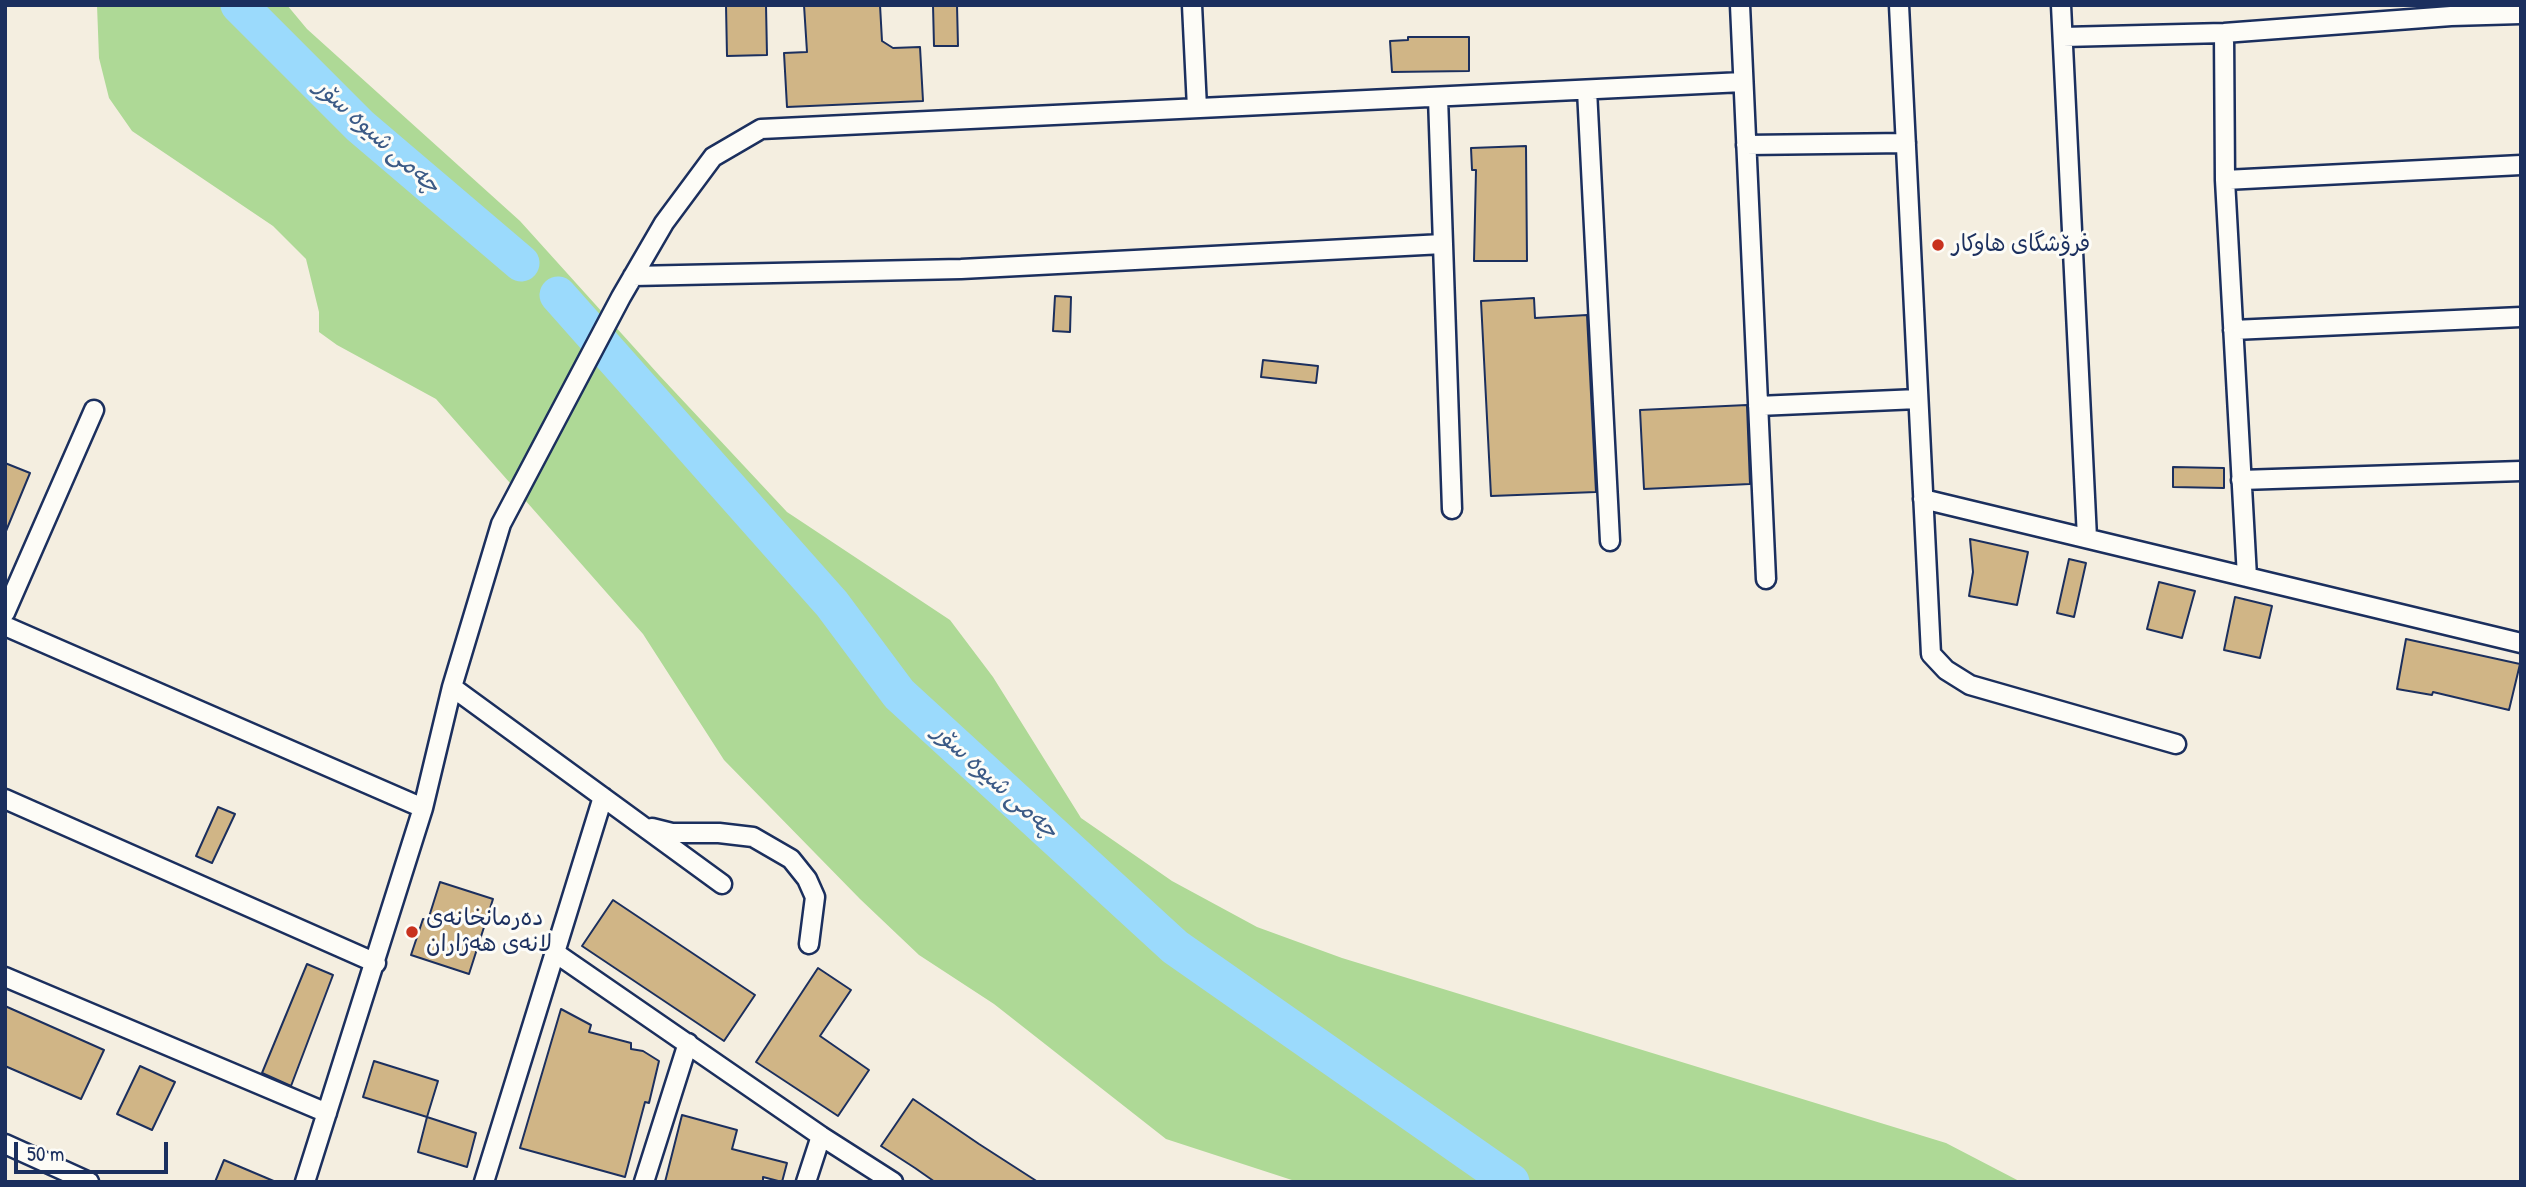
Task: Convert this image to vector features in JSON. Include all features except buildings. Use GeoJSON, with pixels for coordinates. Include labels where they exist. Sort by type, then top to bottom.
{"type":"FeatureCollection","features":[{"type":"Feature","properties":{"kind":"street"},"geometry":{"type":"LineString","coordinates":[[1192,5],[1197,108]]}},
{"type":"Feature","properties":{"kind":"street"},"geometry":{"type":"LineString","coordinates":[[1740,5],[1766,579]]}},
{"type":"Feature","properties":{"kind":"street"},"geometry":{"type":"LineString","coordinates":[[1899,5],[1931,654],[1947,670],[1970,685],[2175,744]]}},
{"type":"Feature","properties":{"kind":"street"},"geometry":{"type":"LineString","coordinates":[[2061,5],[2087,538]]}},
{"type":"Feature","properties":{"kind":"street"},"geometry":{"type":"LineString","coordinates":[[2063,37],[2224,33],[2451,11],[2521,13]]}},
{"type":"Feature","properties":{"kind":"street"},"geometry":{"type":"LineString","coordinates":[[2224,33],[2225,180],[2247,577]]}},
{"type":"Feature","properties":{"kind":"street"},"geometry":{"type":"LineString","coordinates":[[305,1182],[423,808],[452,687],[502,524],[633,276],[664,223],[713,157],[761,130],[1744,82]]}},
{"type":"Feature","properties":{"kind":"street"},"geometry":{"type":"LineString","coordinates":[[1587,90],[1610,541]]}},
{"type":"Feature","properties":{"kind":"street"},"geometry":{"type":"LineString","coordinates":[[1438,97],[1452,509]]}},
{"type":"Feature","properties":{"kind":"street"},"geometry":{"type":"LineString","coordinates":[[1746,145],[1906,142]]}},
{"type":"Feature","properties":{"kind":"street"},"geometry":{"type":"LineString","coordinates":[[2225,180],[2521,165]]}},
{"type":"Feature","properties":{"kind":"street"},"geometry":{"type":"LineString","coordinates":[[633,276],[961,269],[1443,244]]}},
{"type":"Feature","properties":{"kind":"street"},"geometry":{"type":"LineString","coordinates":[[2233,330],[2521,317]]}},
{"type":"Feature","properties":{"kind":"street"},"geometry":{"type":"LineString","coordinates":[[1758,406],[1918,399]]}},
{"type":"Feature","properties":{"kind":"street"},"geometry":{"type":"LineString","coordinates":[[5,613],[94,410]]}},
{"type":"Feature","properties":{"kind":"street"},"geometry":{"type":"LineString","coordinates":[[2241,480],[2521,471]]}},
{"type":"Feature","properties":{"kind":"street"},"geometry":{"type":"LineString","coordinates":[[1923,499],[2521,643]]}},
{"type":"Feature","properties":{"kind":"street"},"geometry":{"type":"LineString","coordinates":[[5,626],[423,808]]}},
{"type":"Feature","properties":{"kind":"street"},"geometry":{"type":"LineString","coordinates":[[452,687],[722,884]]}},
{"type":"Feature","properties":{"kind":"street"},"geometry":{"type":"LineString","coordinates":[[484,1182],[557,954],[603,797]]}},
{"type":"Feature","properties":{"kind":"street"},"geometry":{"type":"LineString","coordinates":[[5,799],[376,963]]}},
{"type":"Feature","properties":{"kind":"street"},"geometry":{"type":"LineString","coordinates":[[645,827],[672,833],[719,832],[753,837],[791,859],[807,879],[815,897],[809,944]]}},
{"type":"Feature","properties":{"kind":"street"},"geometry":{"type":"LineString","coordinates":[[557,954],[821,1136],[893,1182]]}},
{"type":"Feature","properties":{"kind":"street"},"geometry":{"type":"LineString","coordinates":[[5,977],[327,1113]]}},
{"type":"Feature","properties":{"kind":"street"},"geometry":{"type":"LineString","coordinates":[[645,1182],[688,1043]]}},
{"type":"Feature","properties":{"kind":"street"},"geometry":{"type":"LineString","coordinates":[[806,1182],[821,1136]]}},
{"type":"Feature","properties":{"kind":"street"},"geometry":{"type":"LineString","coordinates":[[5,1144],[89,1182]]}},
{"type":"Feature","properties":{"kind":"green space"},"geometry":{"type":"Polygon","coordinates":[[[97,5],[287,5],[307,29],[520,221],[787,512],[950,620],[993,677],[1081,818],[1172,881],[1257,927],[1342,958],[1946,1143],[2021,1182],[1298,1182],[1166,1139],[994,1004],[919,955],[860,899],[724,760],[643,634],[436,399],[337,345],[319,332],[319,312],[306,259],[273,226],[132,131],[109,98],[99,58],[97,5]]]}},
{"type":"Feature","properties":{"kind":"waterway","name":"چەمی شیوە سۆر"},"geometry":{"type":"LineString","coordinates":[[239,5],[360,126],[521,263]]}},
{"type":"Feature","properties":{"kind":"waterway","name":"چەمی شیوە سۆر"},"geometry":{"type":"LineString","coordinates":[[558,295],[832,604],[899,694],[1175,947],[1511,1182]]}},
{"type":"Feature","properties":{"kind":"place","name":"فرۆشگای ھاوکار"},"geometry":{"type":"Point","coordinates":[1938,245]}},
{"type":"Feature","properties":{"kind":"place","name":"دەرمانخانەی لانەی هەژاران"},"geometry":{"type":"Point","coordinates":[412,932]}}]}
